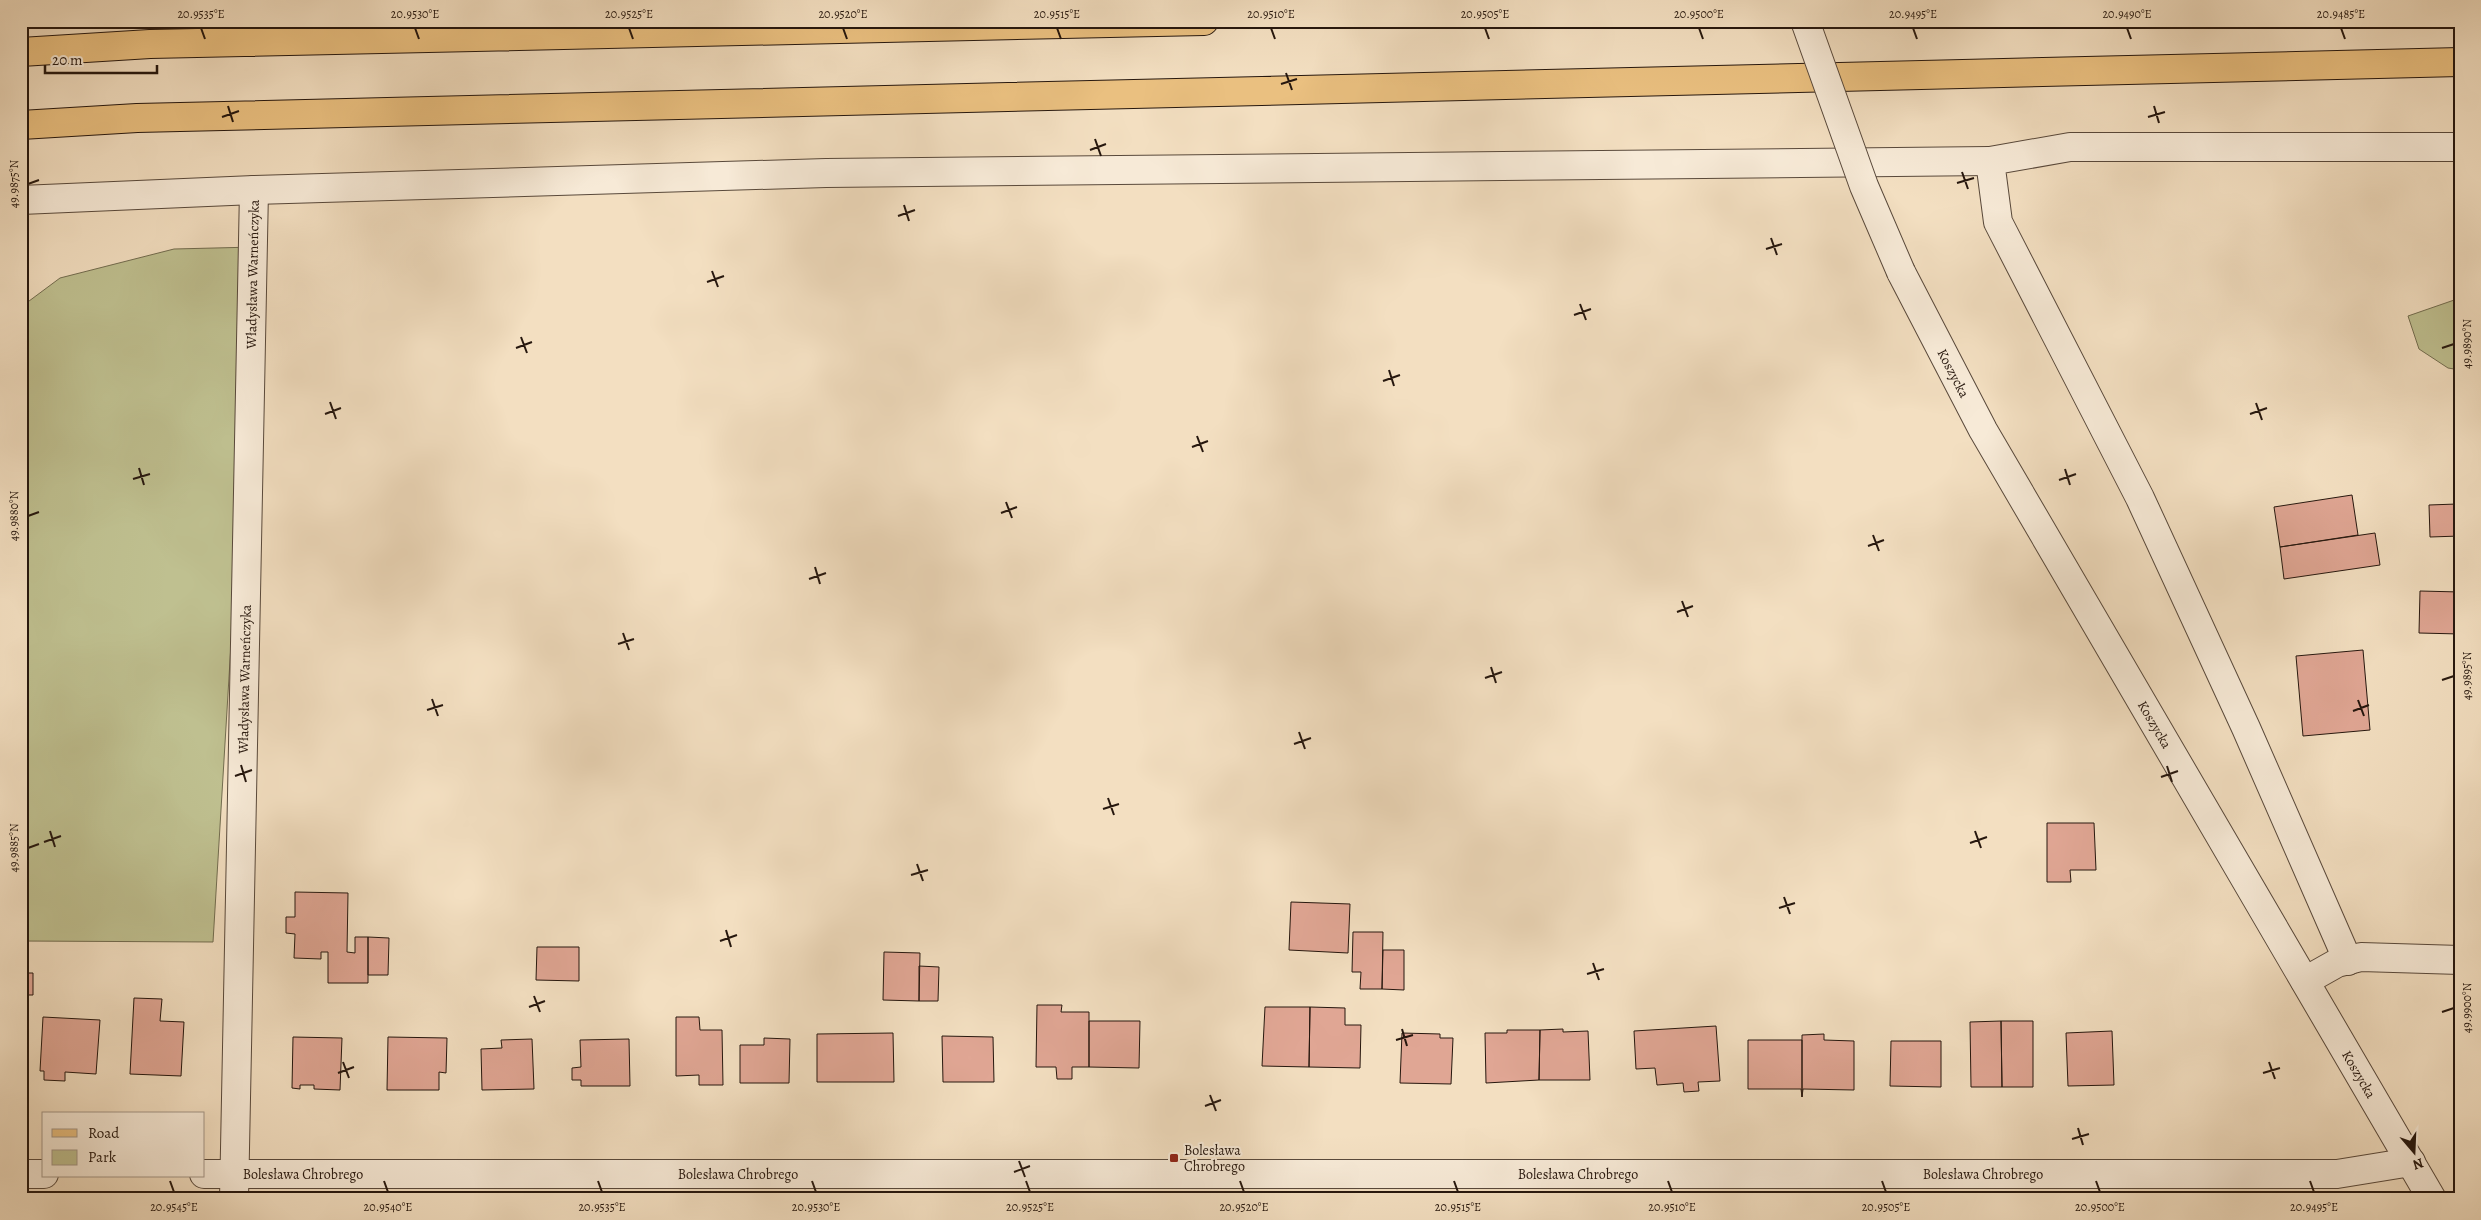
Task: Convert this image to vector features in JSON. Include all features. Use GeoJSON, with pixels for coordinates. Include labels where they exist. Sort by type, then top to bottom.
{"type":"FeatureCollection","features":[{"type":"Feature","properties":{"kind":"main road"},"geometry":{"type":"LineString","coordinates":[[21,52],[150,44],[1204,21]]}},
{"type":"Feature","properties":{"kind":"main road"},"geometry":{"type":"LineString","coordinates":[[21,125],[137,118],[2460,62]]}},
{"type":"Feature","properties":{"kind":"street","name":"Koszycka"},"geometry":{"type":"LineString","coordinates":[[1805,21],[1827,88],[1864,186],[1901,272],[1983,430],[2432,1199]]}},
{"type":"Feature","properties":{"kind":"street"},"geometry":{"type":"LineString","coordinates":[[21,200],[254,190],[826,173],[1990,161],[2070,147],[2460,147]]}},
{"type":"Feature","properties":{"kind":"street"},"geometry":{"type":"LineString","coordinates":[[1990,161],[1998,222],[2140,498],[2246,728],[2348,961]]}},
{"type":"Feature","properties":{"kind":"street","name":"Władysława Warneńczyka"},"geometry":{"type":"LineString","coordinates":[[234,1186],[254,190]]}},
{"type":"Feature","properties":{"kind":"street"},"geometry":{"type":"LineString","coordinates":[[2305,981],[2337,963],[2361,958],[2460,960]]}},
{"type":"Feature","properties":{"kind":"street","name":"Bolesława Chrobrego"},"geometry":{"type":"LineString","coordinates":[[205,1174],[234,1186],[1357,1187],[2337,1174],[2411,1162]]}},
{"type":"Feature","properties":{"kind":"street"},"geometry":{"type":"LineString","coordinates":[[21,1174],[42,1174]]}},
{"type":"Feature","properties":{"kind":"green space"},"geometry":{"type":"Polygon","coordinates":[[[255,247],[213,942],[21,941],[21,307],[60,278],[174,249],[255,247]]]}},
{"type":"Feature","properties":{"kind":"green space"},"geometry":{"type":"Polygon","coordinates":[[[2460,298],[2460,370],[2448,368],[2419,349],[2408,316],[2460,298]]]}},
{"type":"Feature","properties":{"kind":"building"},"geometry":{"type":"Polygon","coordinates":[[[2352,495],[2358,535],[2280,547],[2274,507],[2352,495]]]}},
{"type":"Feature","properties":{"kind":"building"},"geometry":{"type":"Polygon","coordinates":[[[2457,504],[2460,536],[2430,537],[2429,505],[2457,504]]]}},
{"type":"Feature","properties":{"kind":"building"},"geometry":{"type":"Polygon","coordinates":[[[2375,533],[2380,565],[2284,579],[2280,547],[2375,533]]]}},
{"type":"Feature","properties":{"kind":"building"},"geometry":{"type":"Polygon","coordinates":[[[2420,591],[2460,592],[2460,634],[2419,633],[2420,591]]]}},
{"type":"Feature","properties":{"kind":"building"},"geometry":{"type":"Polygon","coordinates":[[[2363,650],[2370,730],[2303,736],[2296,656],[2363,650]]]}},
{"type":"Feature","properties":{"kind":"building"},"geometry":{"type":"Polygon","coordinates":[[[2047,823],[2094,823],[2096,870],[2070,870],[2071,882],[2047,882],[2047,823]]]}},
{"type":"Feature","properties":{"kind":"building"},"geometry":{"type":"Polygon","coordinates":[[[295,892],[348,893],[347,952],[355,953],[355,937],[368,937],[368,983],[328,983],[328,952],[321,952],[321,959],[294,958],[295,934],[286,933],[286,917],[295,917],[295,892]]]}},
{"type":"Feature","properties":{"kind":"building"},"geometry":{"type":"Polygon","coordinates":[[[1291,902],[1350,904],[1348,953],[1289,950],[1291,902]]]}},
{"type":"Feature","properties":{"kind":"building"},"geometry":{"type":"Polygon","coordinates":[[[1353,932],[1383,932],[1382,989],[1360,989],[1361,972],[1352,972],[1353,932]]]}},
{"type":"Feature","properties":{"kind":"building"},"geometry":{"type":"Polygon","coordinates":[[[368,937],[389,938],[388,975],[368,975],[368,937]]]}},
{"type":"Feature","properties":{"kind":"building"},"geometry":{"type":"Polygon","coordinates":[[[537,947],[579,947],[579,981],[536,980],[537,947]]]}},
{"type":"Feature","properties":{"kind":"building"},"geometry":{"type":"Polygon","coordinates":[[[1383,950],[1404,950],[1404,990],[1382,989],[1383,950]]]}},
{"type":"Feature","properties":{"kind":"building"},"geometry":{"type":"Polygon","coordinates":[[[884,952],[920,953],[919,1001],[883,1000],[884,952]]]}},
{"type":"Feature","properties":{"kind":"building"},"geometry":{"type":"Polygon","coordinates":[[[919,966],[939,967],[938,1001],[919,1001],[919,966]]]}},
{"type":"Feature","properties":{"kind":"building"},"geometry":{"type":"Polygon","coordinates":[[[21,973],[33,973],[33,995],[23,995],[23,1011],[21,1011],[21,973]]]}},
{"type":"Feature","properties":{"kind":"building"},"geometry":{"type":"Polygon","coordinates":[[[134,998],[162,999],[160,1021],[184,1022],[181,1076],[130,1074],[134,998]]]}},
{"type":"Feature","properties":{"kind":"building"},"geometry":{"type":"Polygon","coordinates":[[[1037,1005],[1062,1005],[1061,1012],[1089,1012],[1089,1067],[1072,1067],[1072,1079],[1057,1079],[1056,1067],[1036,1067],[1037,1005]]]}},
{"type":"Feature","properties":{"kind":"building"},"geometry":{"type":"Polygon","coordinates":[[[1265,1007],[1310,1007],[1309,1067],[1262,1066],[1265,1007]]]}},
{"type":"Feature","properties":{"kind":"building"},"geometry":{"type":"Polygon","coordinates":[[[1310,1007],[1345,1008],[1345,1025],[1361,1025],[1360,1068],[1309,1067],[1310,1007]]]}},
{"type":"Feature","properties":{"kind":"building"},"geometry":{"type":"Polygon","coordinates":[[[43,1017],[100,1020],[96,1074],[65,1072],[65,1081],[44,1080],[44,1071],[40,1071],[43,1017]]]}},
{"type":"Feature","properties":{"kind":"building"},"geometry":{"type":"Polygon","coordinates":[[[676,1017],[699,1017],[700,1030],[722,1030],[723,1085],[699,1085],[699,1075],[676,1076],[676,1017]]]}},
{"type":"Feature","properties":{"kind":"building"},"geometry":{"type":"Polygon","coordinates":[[[1089,1021],[1140,1021],[1139,1068],[1089,1067],[1089,1021]]]}},
{"type":"Feature","properties":{"kind":"building"},"geometry":{"type":"Polygon","coordinates":[[[2001,1021],[2033,1021],[2033,1087],[2002,1087],[2001,1021]]]}},
{"type":"Feature","properties":{"kind":"building"},"geometry":{"type":"Polygon","coordinates":[[[2001,1021],[2002,1087],[1971,1087],[1970,1022],[2001,1021]]]}},
{"type":"Feature","properties":{"kind":"building"},"geometry":{"type":"Polygon","coordinates":[[[1716,1026],[1720,1081],[1698,1082],[1699,1091],[1684,1092],[1683,1083],[1657,1085],[1655,1068],[1636,1069],[1634,1031],[1716,1026]]]}},
{"type":"Feature","properties":{"kind":"building"},"geometry":{"type":"Polygon","coordinates":[[[1563,1029],[1563,1032],[1588,1031],[1590,1080],[1539,1080],[1540,1030],[1563,1029]]]}},
{"type":"Feature","properties":{"kind":"building"},"geometry":{"type":"Polygon","coordinates":[[[1507,1030],[1540,1030],[1539,1080],[1486,1083],[1485,1033],[1507,1033],[1507,1030]]]}},
{"type":"Feature","properties":{"kind":"building"},"geometry":{"type":"Polygon","coordinates":[[[2112,1031],[2114,1085],[2068,1086],[2066,1033],[2112,1031]]]}},
{"type":"Feature","properties":{"kind":"building"},"geometry":{"type":"Polygon","coordinates":[[[893,1033],[894,1082],[817,1082],[817,1034],[893,1033]]]}},
{"type":"Feature","properties":{"kind":"building"},"geometry":{"type":"Polygon","coordinates":[[[1402,1033],[1440,1034],[1440,1038],[1453,1038],[1451,1084],[1400,1083],[1402,1033]]]}},
{"type":"Feature","properties":{"kind":"building"},"geometry":{"type":"Polygon","coordinates":[[[1824,1034],[1824,1040],[1854,1041],[1854,1090],[1803,1089],[1802,1097],[1802,1035],[1824,1034]]]}},
{"type":"Feature","properties":{"kind":"building"},"geometry":{"type":"Polygon","coordinates":[[[942,1036],[993,1037],[994,1082],[943,1082],[942,1036]]]}},
{"type":"Feature","properties":{"kind":"building"},"geometry":{"type":"Polygon","coordinates":[[[293,1037],[342,1038],[340,1090],[314,1089],[314,1085],[300,1085],[300,1089],[292,1088],[293,1037]]]}},
{"type":"Feature","properties":{"kind":"building"},"geometry":{"type":"Polygon","coordinates":[[[388,1037],[447,1038],[446,1073],[439,1072],[439,1090],[387,1090],[388,1037]]]}},
{"type":"Feature","properties":{"kind":"building"},"geometry":{"type":"Polygon","coordinates":[[[764,1038],[790,1039],[789,1083],[740,1083],[740,1045],[764,1045],[764,1038]]]}},
{"type":"Feature","properties":{"kind":"building"},"geometry":{"type":"Polygon","coordinates":[[[532,1039],[534,1089],[482,1090],[481,1049],[502,1048],[501,1040],[532,1039]]]}},
{"type":"Feature","properties":{"kind":"building"},"geometry":{"type":"Polygon","coordinates":[[[629,1039],[630,1086],[581,1086],[581,1080],[572,1080],[572,1068],[581,1067],[580,1040],[629,1039]]]}},
{"type":"Feature","properties":{"kind":"building"},"geometry":{"type":"Polygon","coordinates":[[[1748,1040],[1802,1040],[1802,1097],[1801,1089],[1748,1089],[1748,1040]]]}},
{"type":"Feature","properties":{"kind":"building"},"geometry":{"type":"Polygon","coordinates":[[[1891,1041],[1941,1041],[1941,1087],[1890,1086],[1891,1041]]]}},
{"type":"Feature","properties":{"kind":"place","name":"Bolesława Chrobrego"},"geometry":{"type":"Point","coordinates":[1174,1158]}}]}
